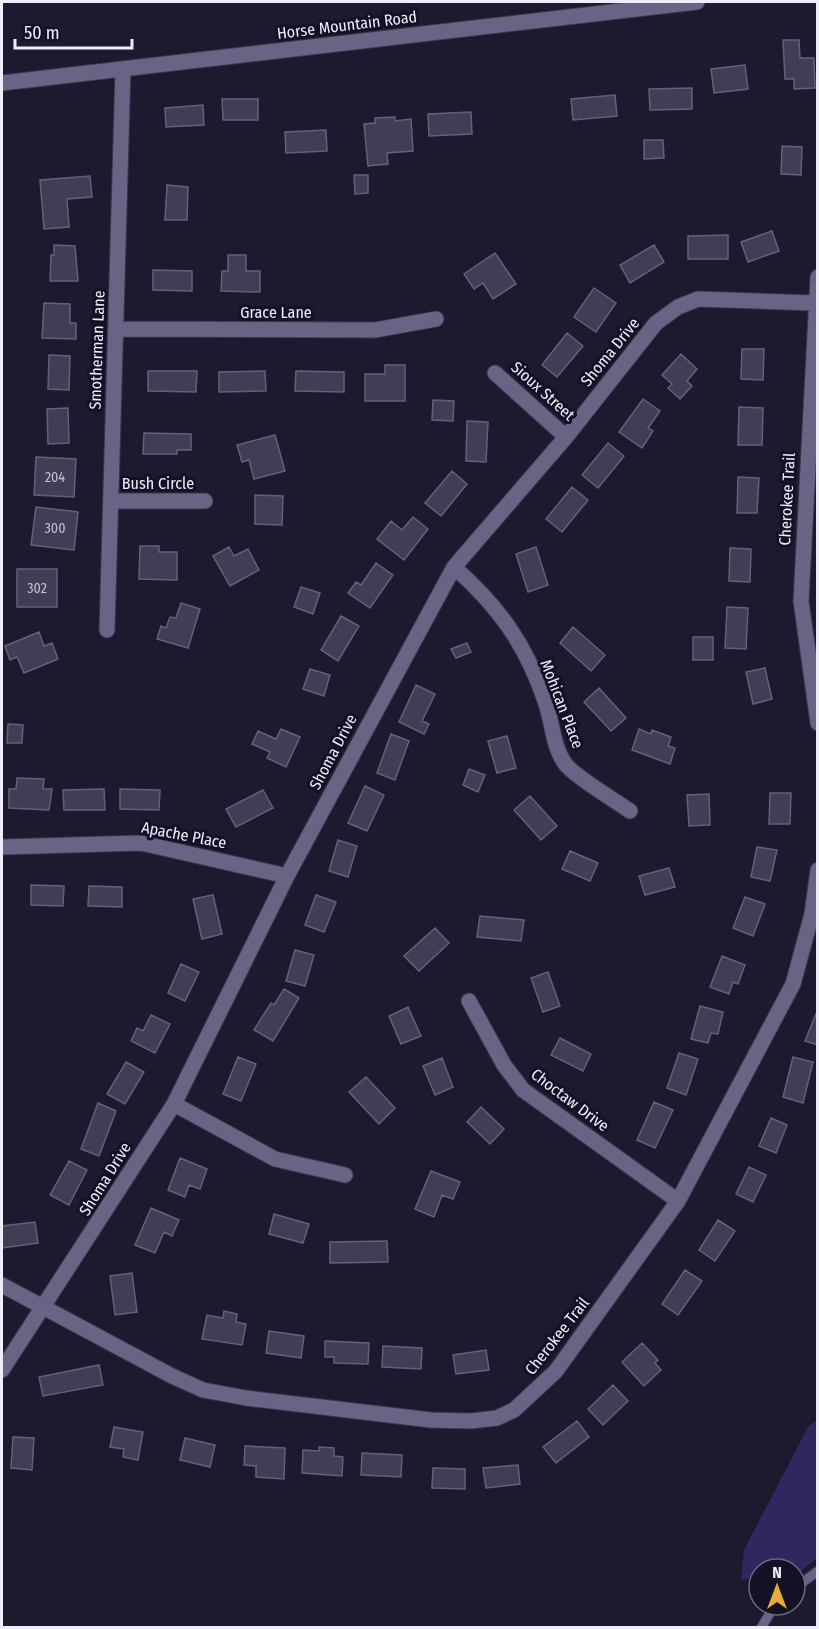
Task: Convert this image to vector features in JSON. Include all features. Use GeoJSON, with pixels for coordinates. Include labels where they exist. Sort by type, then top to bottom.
{"type":"FeatureCollection","features":[{"type":"Feature","properties":{"kind":"street","name":"Horse Mountain Road"},"geometry":{"type":"LineString","coordinates":[[2,83],[697,2]]}},
{"type":"Feature","properties":{"kind":"street","name":"Smotherman Lane"},"geometry":{"type":"LineString","coordinates":[[107,630],[123,70]]}},
{"type":"Feature","properties":{"kind":"street","name":"Cherokee Trail"},"geometry":{"type":"LineString","coordinates":[[818,277],[814,303],[801,602],[818,723]]}},
{"type":"Feature","properties":{"kind":"street","name":"Shoma Drive"},"geometry":{"type":"LineString","coordinates":[[2,1370],[174,1104],[287,876],[454,567],[566,437],[656,323],[678,307],[698,299],[814,303]]}},
{"type":"Feature","properties":{"kind":"street","name":"Grace Lane"},"geometry":{"type":"LineString","coordinates":[[116,329],[375,330],[436,320]]}},
{"type":"Feature","properties":{"kind":"street","name":"Sioux Street"},"geometry":{"type":"LineString","coordinates":[[495,373],[566,437]]}},
{"type":"Feature","properties":{"kind":"street","name":"Bush Circle"},"geometry":{"type":"LineString","coordinates":[[111,501],[205,501]]}},
{"type":"Feature","properties":{"kind":"street","name":"Mohican Place"},"geometry":{"type":"LineString","coordinates":[[454,567],[487,596],[513,631],[546,701],[555,743],[567,765],[630,811]]}},
{"type":"Feature","properties":{"kind":"street","name":"Apache Place"},"geometry":{"type":"LineString","coordinates":[[2,847],[141,843],[287,876]]}},
{"type":"Feature","properties":{"kind":"street","name":"Cherokee Trail"},"geometry":{"type":"LineString","coordinates":[[2,1285],[172,1376],[203,1390],[246,1398],[431,1420],[471,1421],[497,1418],[514,1410],[555,1371],[678,1202],[793,984],[812,914],[818,870]]}},
{"type":"Feature","properties":{"kind":"street","name":"Choctaw Drive"},"geometry":{"type":"LineString","coordinates":[[469,1001],[504,1065],[523,1090],[678,1202]]}},
{"type":"Feature","properties":{"kind":"street"},"geometry":{"type":"LineString","coordinates":[[174,1104],[275,1159],[345,1175]]}},
{"type":"Feature","properties":{"kind":"shaded area"},"geometry":{"type":"Polygon","coordinates":[[[817,1420],[817,1558],[807,1566],[807,1557],[747,1557],[747,1579],[741,1580],[744,1550],[808,1427],[817,1420]]]}},
{"type":"Feature","properties":{"kind":"building"},"geometry":{"type":"Polygon","coordinates":[[[783,40],[799,40],[800,58],[814,58],[815,88],[794,89],[794,79],[785,79],[783,40]]]}},
{"type":"Feature","properties":{"kind":"building"},"geometry":{"type":"Polygon","coordinates":[[[745,65],[748,89],[714,93],[711,69],[745,65]]]}},
{"type":"Feature","properties":{"kind":"building"},"geometry":{"type":"Polygon","coordinates":[[[692,88],[692,109],[650,110],[649,89],[692,88]]]}},
{"type":"Feature","properties":{"kind":"building"},"geometry":{"type":"Polygon","coordinates":[[[615,95],[617,116],[573,120],[571,99],[615,95]]]}},
{"type":"Feature","properties":{"kind":"building"},"geometry":{"type":"Polygon","coordinates":[[[222,99],[258,99],[258,120],[223,120],[222,99]]]}},
{"type":"Feature","properties":{"kind":"building"},"geometry":{"type":"Polygon","coordinates":[[[203,105],[204,125],[166,127],[165,108],[203,105]]]}},
{"type":"Feature","properties":{"kind":"building"},"geometry":{"type":"Polygon","coordinates":[[[471,112],[472,134],[429,136],[428,114],[471,112]]]}},
{"type":"Feature","properties":{"kind":"building"},"geometry":{"type":"Polygon","coordinates":[[[395,117],[395,121],[411,119],[413,151],[387,153],[388,164],[368,166],[364,124],[375,123],[375,118],[395,117]]]}},
{"type":"Feature","properties":{"kind":"building"},"geometry":{"type":"Polygon","coordinates":[[[326,130],[327,151],[286,153],[285,132],[326,130]]]}},
{"type":"Feature","properties":{"kind":"building"},"geometry":{"type":"Polygon","coordinates":[[[644,140],[663,140],[664,158],[644,159],[644,140]]]}},
{"type":"Feature","properties":{"kind":"building"},"geometry":{"type":"Polygon","coordinates":[[[782,146],[802,147],[801,175],[781,174],[782,146]]]}},
{"type":"Feature","properties":{"kind":"building"},"geometry":{"type":"Polygon","coordinates":[[[354,175],[368,175],[368,193],[355,194],[354,175]]]}},
{"type":"Feature","properties":{"kind":"building"},"geometry":{"type":"Polygon","coordinates":[[[90,176],[92,197],[67,199],[69,227],[44,229],[40,180],[90,176]]]}},
{"type":"Feature","properties":{"kind":"building"},"geometry":{"type":"Polygon","coordinates":[[[167,185],[188,187],[187,220],[165,220],[167,185]]]}},
{"type":"Feature","properties":{"kind":"building"},"geometry":{"type":"Polygon","coordinates":[[[772,231],[779,251],[748,262],[741,242],[772,231]]]}},
{"type":"Feature","properties":{"kind":"building"},"geometry":{"type":"Polygon","coordinates":[[[728,235],[728,259],[688,259],[688,236],[728,235]]]}},
{"type":"Feature","properties":{"kind":"building"},"geometry":{"type":"Polygon","coordinates":[[[54,245],[75,246],[78,281],[50,281],[51,255],[54,255],[54,245]]]}},
{"type":"Feature","properties":{"kind":"building"},"geometry":{"type":"Polygon","coordinates":[[[654,245],[664,262],[630,283],[620,265],[654,245]]]}},
{"type":"Feature","properties":{"kind":"building"},"geometry":{"type":"Polygon","coordinates":[[[495,253],[516,284],[493,299],[483,283],[474,289],[464,274],[495,253]]]}},
{"type":"Feature","properties":{"kind":"building"},"geometry":{"type":"Polygon","coordinates":[[[228,255],[246,255],[246,271],[260,271],[260,292],[221,291],[222,271],[228,271],[228,255]]]}},
{"type":"Feature","properties":{"kind":"building"},"geometry":{"type":"Polygon","coordinates":[[[153,270],[192,271],[192,291],[153,290],[153,270]]]}},
{"type":"Feature","properties":{"kind":"building"},"geometry":{"type":"Polygon","coordinates":[[[594,288],[616,303],[596,332],[574,317],[594,288]]]}},
{"type":"Feature","properties":{"kind":"building"},"geometry":{"type":"Polygon","coordinates":[[[44,303],[70,304],[70,323],[76,323],[76,339],[42,338],[44,303]]]}},
{"type":"Feature","properties":{"kind":"building"},"geometry":{"type":"Polygon","coordinates":[[[567,333],[583,346],[557,377],[542,365],[567,333]]]}},
{"type":"Feature","properties":{"kind":"building"},"geometry":{"type":"Polygon","coordinates":[[[742,349],[764,349],[763,380],[741,379],[742,349]]]}},
{"type":"Feature","properties":{"kind":"building"},"geometry":{"type":"Polygon","coordinates":[[[681,354],[697,369],[687,381],[692,386],[680,399],[668,388],[672,384],[662,375],[681,354]]]}},
{"type":"Feature","properties":{"kind":"building"},"geometry":{"type":"Polygon","coordinates":[[[49,355],[70,356],[69,390],[48,389],[49,355]]]}},
{"type":"Feature","properties":{"kind":"building"},"geometry":{"type":"Polygon","coordinates":[[[385,365],[405,365],[405,401],[365,401],[365,374],[385,374],[385,365]]]}},
{"type":"Feature","properties":{"kind":"building"},"geometry":{"type":"Polygon","coordinates":[[[148,371],[197,371],[196,392],[148,391],[148,371]]]}},
{"type":"Feature","properties":{"kind":"building"},"geometry":{"type":"Polygon","coordinates":[[[265,371],[266,391],[219,392],[219,372],[265,371]]]}},
{"type":"Feature","properties":{"kind":"building"},"geometry":{"type":"Polygon","coordinates":[[[296,371],[344,372],[344,392],[295,391],[296,371]]]}},
{"type":"Feature","properties":{"kind":"building"},"geometry":{"type":"Polygon","coordinates":[[[643,399],[660,411],[648,428],[653,431],[642,448],[619,432],[643,399]]]}},
{"type":"Feature","properties":{"kind":"building"},"geometry":{"type":"Polygon","coordinates":[[[433,400],[454,401],[453,421],[432,420],[433,400]]]}},
{"type":"Feature","properties":{"kind":"building"},"geometry":{"type":"Polygon","coordinates":[[[739,407],[763,408],[762,445],[738,445],[739,407]]]}},
{"type":"Feature","properties":{"kind":"building"},"geometry":{"type":"Polygon","coordinates":[[[68,408],[69,443],[48,444],[47,409],[68,408]]]}},
{"type":"Feature","properties":{"kind":"building"},"geometry":{"type":"Polygon","coordinates":[[[467,421],[488,422],[486,462],[466,461],[467,421]]]}},
{"type":"Feature","properties":{"kind":"building"},"geometry":{"type":"Polygon","coordinates":[[[144,433],[191,434],[191,450],[177,450],[177,454],[143,454],[144,433]]]}},
{"type":"Feature","properties":{"kind":"building"},"geometry":{"type":"Polygon","coordinates":[[[275,435],[285,471],[254,479],[249,460],[242,462],[237,445],[275,435]]]}},
{"type":"Feature","properties":{"kind":"building"},"geometry":{"type":"Polygon","coordinates":[[[608,443],[624,456],[598,488],[582,475],[608,443]]]}},
{"type":"Feature","properties":{"kind":"building"},"geometry":{"type":"Polygon","coordinates":[[[36,457],[76,459],[74,497],[34,495],[36,457]]]}},
{"type":"Feature","properties":{"kind":"building"},"geometry":{"type":"Polygon","coordinates":[[[452,471],[467,484],[441,516],[425,503],[452,471]]]}},
{"type":"Feature","properties":{"kind":"building"},"geometry":{"type":"Polygon","coordinates":[[[738,477],[759,478],[757,513],[737,513],[738,477]]]}},
{"type":"Feature","properties":{"kind":"building"},"geometry":{"type":"Polygon","coordinates":[[[572,487],[588,500],[562,532],[546,519],[572,487]]]}},
{"type":"Feature","properties":{"kind":"building"},"geometry":{"type":"Polygon","coordinates":[[[255,495],[283,496],[282,525],[255,524],[255,495]]]}},
{"type":"Feature","properties":{"kind":"building"},"geometry":{"type":"Polygon","coordinates":[[[36,507],[78,512],[74,550],[31,545],[36,507]]]}},
{"type":"Feature","properties":{"kind":"building"},"geometry":{"type":"Polygon","coordinates":[[[413,517],[428,529],[404,560],[377,539],[391,521],[402,530],[413,517]]]}},
{"type":"Feature","properties":{"kind":"building"},"geometry":{"type":"Polygon","coordinates":[[[140,546],[159,546],[159,552],[177,552],[177,580],[139,579],[140,546]]]}},
{"type":"Feature","properties":{"kind":"building"},"geometry":{"type":"Polygon","coordinates":[[[229,547],[234,556],[248,549],[259,570],[230,586],[213,556],[229,547]]]}},
{"type":"Feature","properties":{"kind":"building"},"geometry":{"type":"Polygon","coordinates":[[[536,547],[548,585],[528,592],[516,554],[536,547]]]}},
{"type":"Feature","properties":{"kind":"building"},"geometry":{"type":"Polygon","coordinates":[[[730,548],[751,549],[750,582],[729,581],[730,548]]]}},
{"type":"Feature","properties":{"kind":"building"},"geometry":{"type":"Polygon","coordinates":[[[376,563],[393,575],[370,608],[348,593],[356,582],[361,585],[376,563]]]}},
{"type":"Feature","properties":{"kind":"building"},"geometry":{"type":"Polygon","coordinates":[[[17,569],[57,569],[57,607],[17,607],[17,569]]]}},
{"type":"Feature","properties":{"kind":"building"},"geometry":{"type":"Polygon","coordinates":[[[301,587],[320,593],[313,614],[294,607],[301,587]]]}},
{"type":"Feature","properties":{"kind":"building"},"geometry":{"type":"Polygon","coordinates":[[[181,603],[200,609],[188,648],[157,639],[161,626],[166,628],[170,617],[176,618],[181,603]]]}},
{"type":"Feature","properties":{"kind":"building"},"geometry":{"type":"Polygon","coordinates":[[[727,607],[748,608],[746,649],[725,648],[727,607]]]}},
{"type":"Feature","properties":{"kind":"building"},"geometry":{"type":"Polygon","coordinates":[[[341,616],[359,626],[338,661],[321,650],[341,616]]]}},
{"type":"Feature","properties":{"kind":"building"},"geometry":{"type":"Polygon","coordinates":[[[573,627],[605,655],[591,671],[560,643],[573,627]]]}},
{"type":"Feature","properties":{"kind":"building"},"geometry":{"type":"Polygon","coordinates":[[[39,632],[44,646],[52,643],[58,659],[24,673],[17,657],[10,660],[5,646],[39,632]]]}},
{"type":"Feature","properties":{"kind":"building"},"geometry":{"type":"Polygon","coordinates":[[[693,637],[713,637],[713,660],[693,660],[693,637]]]}},
{"type":"Feature","properties":{"kind":"building"},"geometry":{"type":"Polygon","coordinates":[[[467,643],[471,652],[456,658],[451,649],[467,643]]]}},
{"type":"Feature","properties":{"kind":"building"},"geometry":{"type":"Polygon","coordinates":[[[765,668],[772,699],[753,704],[746,672],[765,668]]]}},
{"type":"Feature","properties":{"kind":"building"},"geometry":{"type":"Polygon","coordinates":[[[310,669],[330,675],[324,696],[303,689],[310,669]]]}},
{"type":"Feature","properties":{"kind":"building"},"geometry":{"type":"Polygon","coordinates":[[[416,685],[435,694],[422,721],[429,724],[424,734],[399,722],[416,685]]]}},
{"type":"Feature","properties":{"kind":"building"},"geometry":{"type":"Polygon","coordinates":[[[599,688],[626,718],[611,731],[584,702],[599,688]]]}},
{"type":"Feature","properties":{"kind":"building"},"geometry":{"type":"Polygon","coordinates":[[[8,724],[23,725],[22,743],[7,743],[8,724]]]}},
{"type":"Feature","properties":{"kind":"building"},"geometry":{"type":"Polygon","coordinates":[[[281,729],[300,737],[286,767],[267,758],[270,752],[252,744],[258,731],[276,739],[281,729]]]}},
{"type":"Feature","properties":{"kind":"building"},"geometry":{"type":"Polygon","coordinates":[[[639,729],[651,734],[652,730],[671,737],[668,746],[675,748],[670,764],[632,750],[639,729]]]}},
{"type":"Feature","properties":{"kind":"building"},"geometry":{"type":"Polygon","coordinates":[[[391,734],[409,741],[395,780],[377,773],[391,734]]]}},
{"type":"Feature","properties":{"kind":"building"},"geometry":{"type":"Polygon","coordinates":[[[507,736],[516,768],[497,773],[488,741],[507,736]]]}},
{"type":"Feature","properties":{"kind":"building"},"geometry":{"type":"Polygon","coordinates":[[[469,769],[485,775],[478,792],[463,785],[469,769]]]}},
{"type":"Feature","properties":{"kind":"building"},"geometry":{"type":"Polygon","coordinates":[[[17,778],[44,779],[43,789],[52,789],[49,810],[9,808],[9,789],[16,789],[17,778]]]}},
{"type":"Feature","properties":{"kind":"building"},"geometry":{"type":"Polygon","coordinates":[[[365,786],[384,795],[367,831],[348,823],[365,786]]]}},
{"type":"Feature","properties":{"kind":"building"},"geometry":{"type":"Polygon","coordinates":[[[104,789],[105,810],[64,810],[63,790],[104,789]]]}},
{"type":"Feature","properties":{"kind":"building"},"geometry":{"type":"Polygon","coordinates":[[[120,789],[160,790],[159,810],[120,809],[120,789]]]}},
{"type":"Feature","properties":{"kind":"building"},"geometry":{"type":"Polygon","coordinates":[[[263,790],[273,808],[236,827],[226,809],[263,790]]]}},
{"type":"Feature","properties":{"kind":"building"},"geometry":{"type":"Polygon","coordinates":[[[770,793],[791,793],[790,824],[769,824],[770,793]]]}},
{"type":"Feature","properties":{"kind":"building"},"geometry":{"type":"Polygon","coordinates":[[[709,794],[710,825],[689,826],[687,795],[709,794]]]}},
{"type":"Feature","properties":{"kind":"building"},"geometry":{"type":"Polygon","coordinates":[[[530,796],[557,826],[541,840],[514,810],[530,796]]]}},
{"type":"Feature","properties":{"kind":"building"},"geometry":{"type":"Polygon","coordinates":[[[338,840],[357,846],[348,877],[329,871],[338,840]]]}},
{"type":"Feature","properties":{"kind":"building"},"geometry":{"type":"Polygon","coordinates":[[[757,847],[777,850],[770,881],[751,877],[757,847]]]}},
{"type":"Feature","properties":{"kind":"building"},"geometry":{"type":"Polygon","coordinates":[[[570,851],[598,863],[590,881],[562,869],[570,851]]]}},
{"type":"Feature","properties":{"kind":"building"},"geometry":{"type":"Polygon","coordinates":[[[669,868],[675,887],[645,895],[639,876],[669,868]]]}},
{"type":"Feature","properties":{"kind":"building"},"geometry":{"type":"Polygon","coordinates":[[[31,885],[64,886],[63,906],[31,905],[31,885]]]}},
{"type":"Feature","properties":{"kind":"building"},"geometry":{"type":"Polygon","coordinates":[[[89,886],[122,887],[122,907],[88,906],[89,886]]]}},
{"type":"Feature","properties":{"kind":"building"},"geometry":{"type":"Polygon","coordinates":[[[213,895],[222,934],[202,939],[193,899],[213,895]]]}},
{"type":"Feature","properties":{"kind":"building"},"geometry":{"type":"Polygon","coordinates":[[[316,895],[336,902],[324,932],[305,925],[316,895]]]}},
{"type":"Feature","properties":{"kind":"building"},"geometry":{"type":"Polygon","coordinates":[[[745,897],[765,904],[753,936],[733,928],[745,897]]]}},
{"type":"Feature","properties":{"kind":"building"},"geometry":{"type":"Polygon","coordinates":[[[480,916],[524,920],[521,941],[477,937],[480,916]]]}},
{"type":"Feature","properties":{"kind":"building"},"geometry":{"type":"Polygon","coordinates":[[[435,928],[449,943],[419,971],[404,956],[435,928]]]}},
{"type":"Feature","properties":{"kind":"building"},"geometry":{"type":"Polygon","coordinates":[[[295,950],[314,955],[305,986],[286,981],[295,950]]]}},
{"type":"Feature","properties":{"kind":"building"},"geometry":{"type":"Polygon","coordinates":[[[722,956],[745,965],[738,984],[733,982],[729,994],[710,987],[722,956]]]}},
{"type":"Feature","properties":{"kind":"building"},"geometry":{"type":"Polygon","coordinates":[[[181,964],[199,972],[185,1001],[168,993],[181,964]]]}},
{"type":"Feature","properties":{"kind":"building"},"geometry":{"type":"Polygon","coordinates":[[[548,972],[560,1006],[543,1012],[531,978],[548,972]]]}},
{"type":"Feature","properties":{"kind":"building"},"geometry":{"type":"Polygon","coordinates":[[[284,989],[299,998],[273,1041],[254,1030],[271,1003],[274,1005],[284,989]]]}},
{"type":"Feature","properties":{"kind":"building"},"geometry":{"type":"Polygon","coordinates":[[[700,1006],[723,1012],[718,1034],[711,1033],[708,1043],[691,1039],[700,1006]]]}},
{"type":"Feature","properties":{"kind":"building"},"geometry":{"type":"Polygon","coordinates":[[[408,1007],[421,1036],[401,1044],[389,1016],[408,1007]]]}},
{"type":"Feature","properties":{"kind":"building"},"geometry":{"type":"Polygon","coordinates":[[[818,1009],[818,1045],[805,1041],[818,1009]]]}},
{"type":"Feature","properties":{"kind":"building"},"geometry":{"type":"Polygon","coordinates":[[[151,1015],[170,1024],[155,1053],[131,1041],[137,1028],[143,1031],[151,1015]]]}},
{"type":"Feature","properties":{"kind":"building"},"geometry":{"type":"Polygon","coordinates":[[[560,1038],[591,1054],[583,1071],[551,1055],[560,1038]]]}},
{"type":"Feature","properties":{"kind":"building"},"geometry":{"type":"Polygon","coordinates":[[[679,1053],[698,1059],[686,1095],[667,1088],[679,1053]]]}},
{"type":"Feature","properties":{"kind":"building"},"geometry":{"type":"Polygon","coordinates":[[[238,1057],[256,1064],[241,1101],[223,1094],[238,1057]]]}},
{"type":"Feature","properties":{"kind":"building"},"geometry":{"type":"Polygon","coordinates":[[[793,1057],[813,1062],[803,1103],[783,1097],[793,1057]]]}},
{"type":"Feature","properties":{"kind":"building"},"geometry":{"type":"Polygon","coordinates":[[[442,1058],[453,1087],[435,1095],[423,1066],[442,1058]]]}},
{"type":"Feature","properties":{"kind":"building"},"geometry":{"type":"Polygon","coordinates":[[[126,1062],[144,1072],[125,1104],[107,1094],[126,1062]]]}},
{"type":"Feature","properties":{"kind":"building"},"geometry":{"type":"Polygon","coordinates":[[[366,1077],[395,1108],[379,1124],[349,1092],[366,1077]]]}},
{"type":"Feature","properties":{"kind":"building"},"geometry":{"type":"Polygon","coordinates":[[[654,1102],[673,1110],[655,1148],[637,1140],[654,1102]]]}},
{"type":"Feature","properties":{"kind":"building"},"geometry":{"type":"Polygon","coordinates":[[[98,1103],[116,1111],[99,1156],[81,1149],[98,1103]]]}},
{"type":"Feature","properties":{"kind":"building"},"geometry":{"type":"Polygon","coordinates":[[[481,1107],[504,1129],[490,1144],[467,1122],[481,1107]]]}},
{"type":"Feature","properties":{"kind":"building"},"geometry":{"type":"Polygon","coordinates":[[[771,1118],[787,1125],[776,1153],[759,1146],[771,1118]]]}},
{"type":"Feature","properties":{"kind":"building"},"geometry":{"type":"Polygon","coordinates":[[[180,1158],[207,1169],[200,1189],[189,1185],[185,1197],[168,1190],[180,1158]]]}},
{"type":"Feature","properties":{"kind":"building"},"geometry":{"type":"Polygon","coordinates":[[[69,1161],[87,1170],[69,1205],[50,1195],[69,1161]]]}},
{"type":"Feature","properties":{"kind":"building"},"geometry":{"type":"Polygon","coordinates":[[[749,1167],[766,1175],[753,1202],[736,1194],[749,1167]]]}},
{"type":"Feature","properties":{"kind":"building"},"geometry":{"type":"Polygon","coordinates":[[[431,1171],[460,1182],[453,1199],[442,1195],[434,1217],[415,1209],[431,1171]]]}},
{"type":"Feature","properties":{"kind":"building"},"geometry":{"type":"Polygon","coordinates":[[[151,1208],[179,1220],[172,1236],[164,1232],[155,1253],[135,1245],[151,1208]]]}},
{"type":"Feature","properties":{"kind":"building"},"geometry":{"type":"Polygon","coordinates":[[[274,1214],[309,1224],[303,1243],[269,1234],[274,1214]]]}},
{"type":"Feature","properties":{"kind":"building"},"geometry":{"type":"Polygon","coordinates":[[[718,1220],[735,1231],[715,1261],[699,1250],[718,1220]]]}},
{"type":"Feature","properties":{"kind":"building"},"geometry":{"type":"Polygon","coordinates":[[[35,1222],[38,1243],[2,1248],[2,1226],[35,1222]]]}},
{"type":"Feature","properties":{"kind":"building"},"geometry":{"type":"Polygon","coordinates":[[[387,1241],[388,1262],[330,1263],[330,1242],[387,1241]]]}},
{"type":"Feature","properties":{"kind":"building"},"geometry":{"type":"Polygon","coordinates":[[[685,1270],[702,1281],[678,1315],[662,1304],[685,1270]]]}},
{"type":"Feature","properties":{"kind":"building"},"geometry":{"type":"Polygon","coordinates":[[[132,1273],[137,1312],[115,1315],[110,1276],[132,1273]]]}},
{"type":"Feature","properties":{"kind":"building"},"geometry":{"type":"Polygon","coordinates":[[[224,1311],[237,1314],[236,1322],[246,1324],[242,1345],[202,1339],[207,1315],[223,1318],[224,1311]]]}},
{"type":"Feature","properties":{"kind":"building"},"geometry":{"type":"Polygon","coordinates":[[[269,1331],[304,1336],[301,1358],[266,1353],[269,1331]]]}},
{"type":"Feature","properties":{"kind":"building"},"geometry":{"type":"Polygon","coordinates":[[[325,1341],[369,1343],[368,1364],[334,1363],[334,1357],[325,1357],[325,1341]]]}},
{"type":"Feature","properties":{"kind":"building"},"geometry":{"type":"Polygon","coordinates":[[[642,1343],[658,1360],[655,1363],[661,1370],[644,1386],[622,1362],[642,1343]]]}},
{"type":"Feature","properties":{"kind":"building"},"geometry":{"type":"Polygon","coordinates":[[[383,1346],[422,1348],[421,1369],[382,1367],[383,1346]]]}},
{"type":"Feature","properties":{"kind":"building"},"geometry":{"type":"Polygon","coordinates":[[[486,1350],[489,1370],[456,1374],[453,1355],[486,1350]]]}},
{"type":"Feature","properties":{"kind":"building"},"geometry":{"type":"Polygon","coordinates":[[[99,1365],[103,1385],[43,1396],[39,1377],[99,1365]]]}},
{"type":"Feature","properties":{"kind":"building"},"geometry":{"type":"Polygon","coordinates":[[[613,1385],[628,1401],[603,1425],[588,1409],[613,1385]]]}},
{"type":"Feature","properties":{"kind":"building"},"geometry":{"type":"Polygon","coordinates":[[[577,1421],[589,1437],[556,1463],[543,1447],[577,1421]]]}},
{"type":"Feature","properties":{"kind":"building"},"geometry":{"type":"Polygon","coordinates":[[[114,1427],[143,1432],[138,1460],[123,1457],[124,1449],[110,1447],[114,1427]]]}},
{"type":"Feature","properties":{"kind":"building"},"geometry":{"type":"Polygon","coordinates":[[[13,1437],[34,1438],[32,1470],[11,1468],[13,1437]]]}},
{"type":"Feature","properties":{"kind":"building"},"geometry":{"type":"Polygon","coordinates":[[[185,1438],[215,1445],[210,1467],[180,1460],[185,1438]]]}},
{"type":"Feature","properties":{"kind":"building"},"geometry":{"type":"Polygon","coordinates":[[[245,1446],[285,1448],[284,1479],[256,1477],[256,1466],[244,1465],[245,1446]]]}},
{"type":"Feature","properties":{"kind":"building"},"geometry":{"type":"Polygon","coordinates":[[[319,1447],[334,1448],[334,1456],[343,1457],[342,1476],[302,1473],[303,1450],[319,1451],[319,1447]]]}},
{"type":"Feature","properties":{"kind":"building"},"geometry":{"type":"Polygon","coordinates":[[[362,1453],[402,1455],[401,1477],[361,1475],[362,1453]]]}},
{"type":"Feature","properties":{"kind":"building"},"geometry":{"type":"Polygon","coordinates":[[[518,1465],[520,1484],[486,1488],[483,1468],[518,1465]]]}},
{"type":"Feature","properties":{"kind":"building"},"geometry":{"type":"Polygon","coordinates":[[[433,1468],[465,1469],[465,1489],[432,1488],[433,1468]]]}}]}
